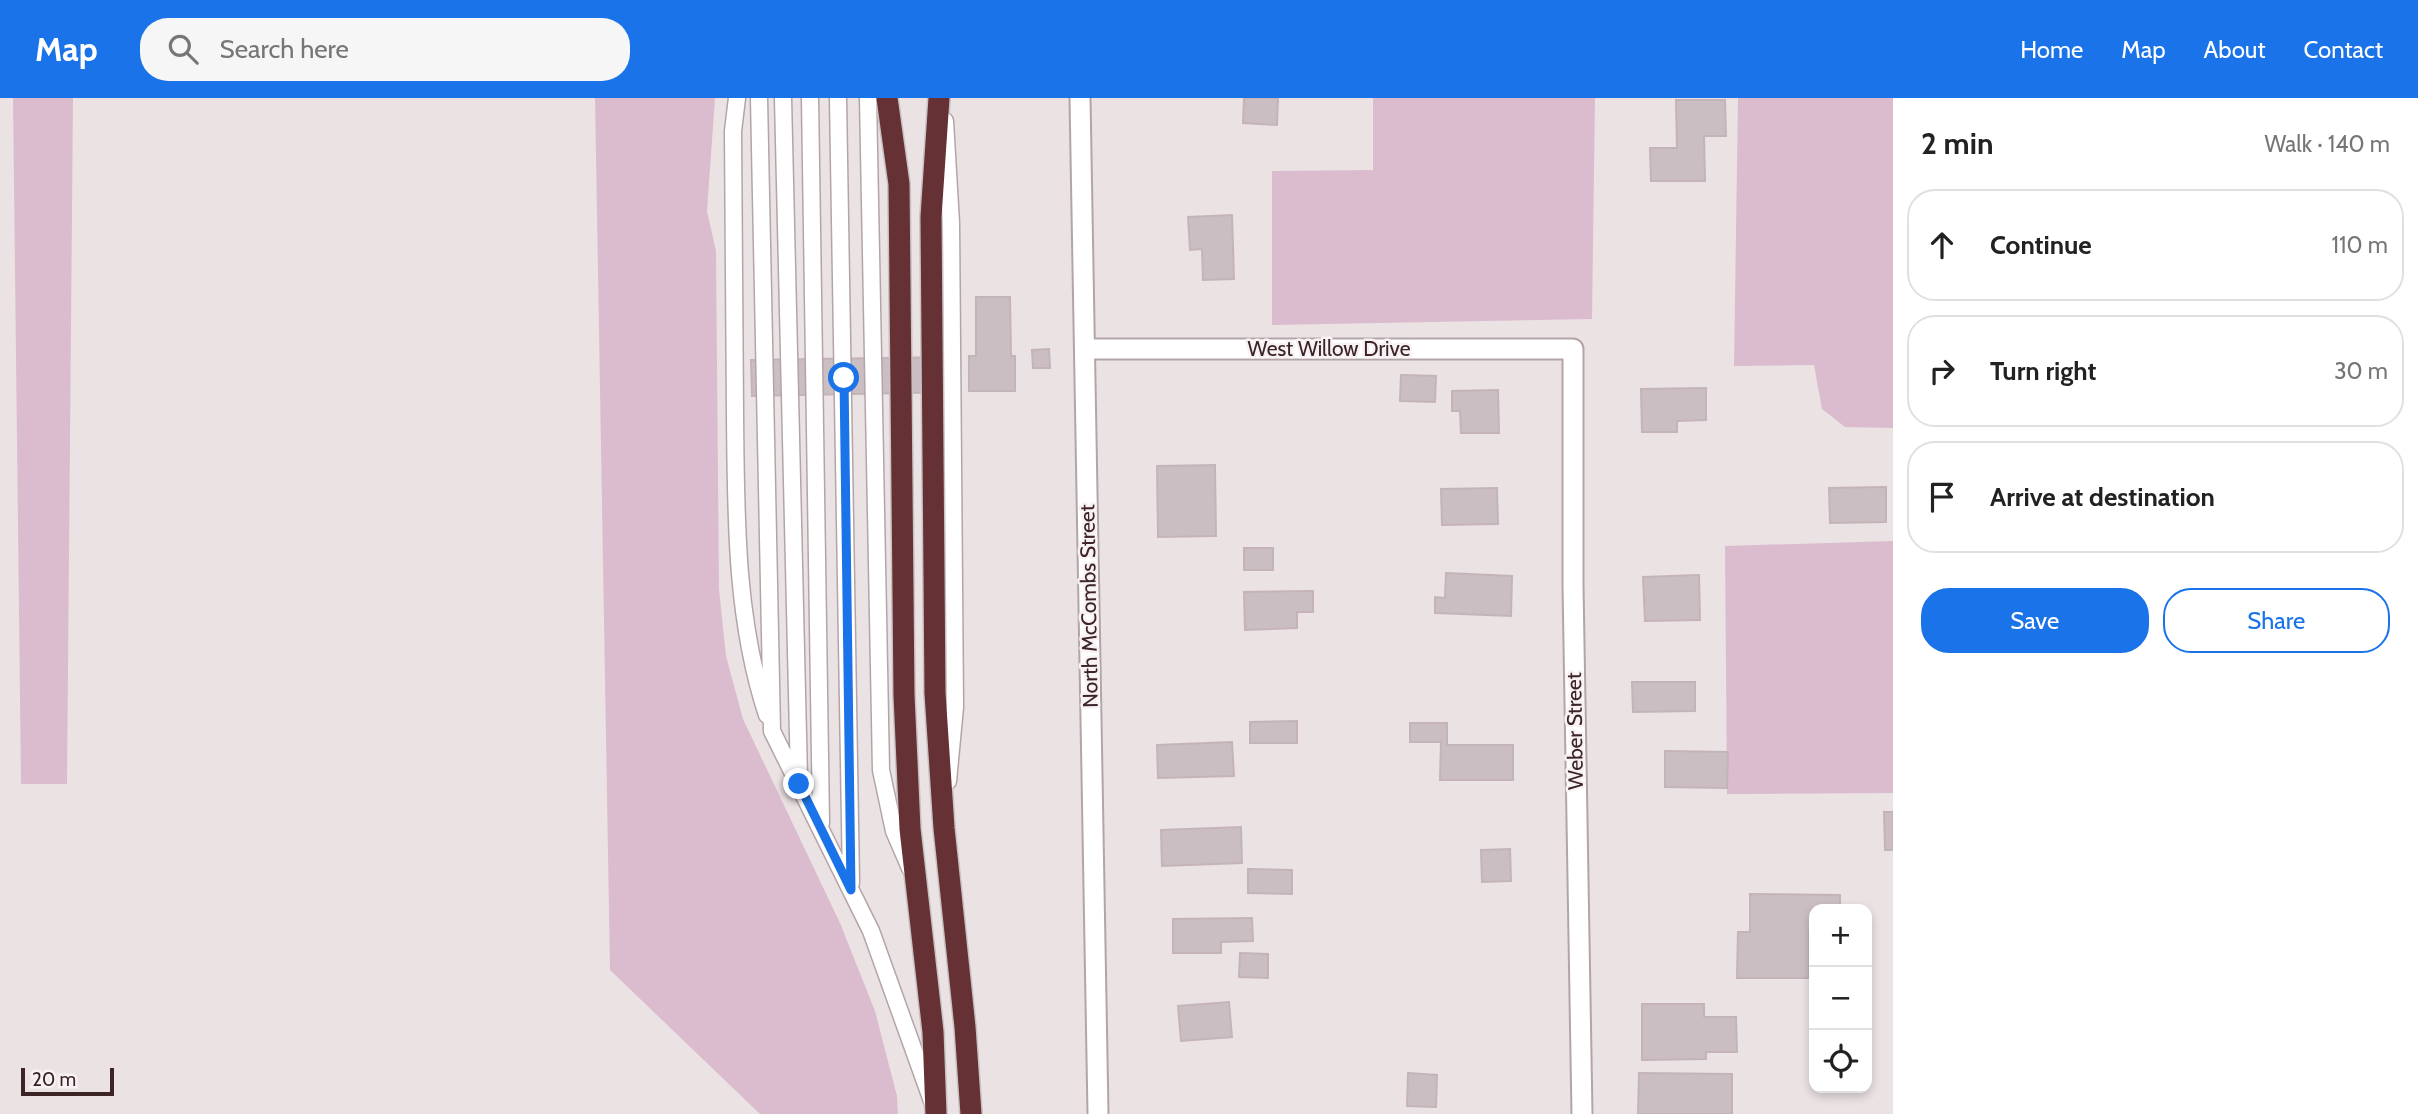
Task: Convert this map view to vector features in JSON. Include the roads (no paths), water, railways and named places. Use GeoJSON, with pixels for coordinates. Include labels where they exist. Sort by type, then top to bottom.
{"type":"FeatureCollection","features":[{"type":"Feature","properties":{"kind":"highway"},"geometry":{"type":"LineString","coordinates":[[887,98],[899,184]]}},
{"type":"Feature","properties":{"kind":"highway"},"geometry":{"type":"LineString","coordinates":[[898,98],[904,695],[910,830],[933,1032],[936,1113]]}},
{"type":"Feature","properties":{"kind":"highway"},"geometry":{"type":"LineString","coordinates":[[942,98],[931,217],[935,693],[944,828],[965,1027],[971,1114]]}},
{"type":"Feature","properties":{"kind":"street","name":"North McCombs Street"},"geometry":{"type":"LineString","coordinates":[[1080,98],[1098,1114]]}},
{"type":"Feature","properties":{"kind":"street","name":"West Willow Drive"},"geometry":{"type":"LineString","coordinates":[[1086,349],[1573,349]]}},
{"type":"Feature","properties":{"kind":"street","name":"Weber Street"},"geometry":{"type":"LineString","coordinates":[[1573,349],[1573,585],[1582,1114]]}},
{"type":"Feature","properties":{"kind":"lane"},"geometry":{"type":"LineString","coordinates":[[737,98],[733,131],[736,513],[743,612],[755,679],[772,731],[871,931],[936,1113]]}},
{"type":"Feature","properties":{"kind":"lane"},"geometry":{"type":"LineString","coordinates":[[759,98],[772,731]]}},
{"type":"Feature","properties":{"kind":"lane"},"geometry":{"type":"LineString","coordinates":[[783,98],[799,784]]}},
{"type":"Feature","properties":{"kind":"lane"},"geometry":{"type":"LineString","coordinates":[[810,98],[821,830]]}},
{"type":"Feature","properties":{"kind":"lane"},"geometry":{"type":"LineString","coordinates":[[838,98],[851,890]]}},
{"type":"Feature","properties":{"kind":"lane"},"geometry":{"type":"LineString","coordinates":[[869,98],[881,770],[894,831],[916,883]]}}]}
